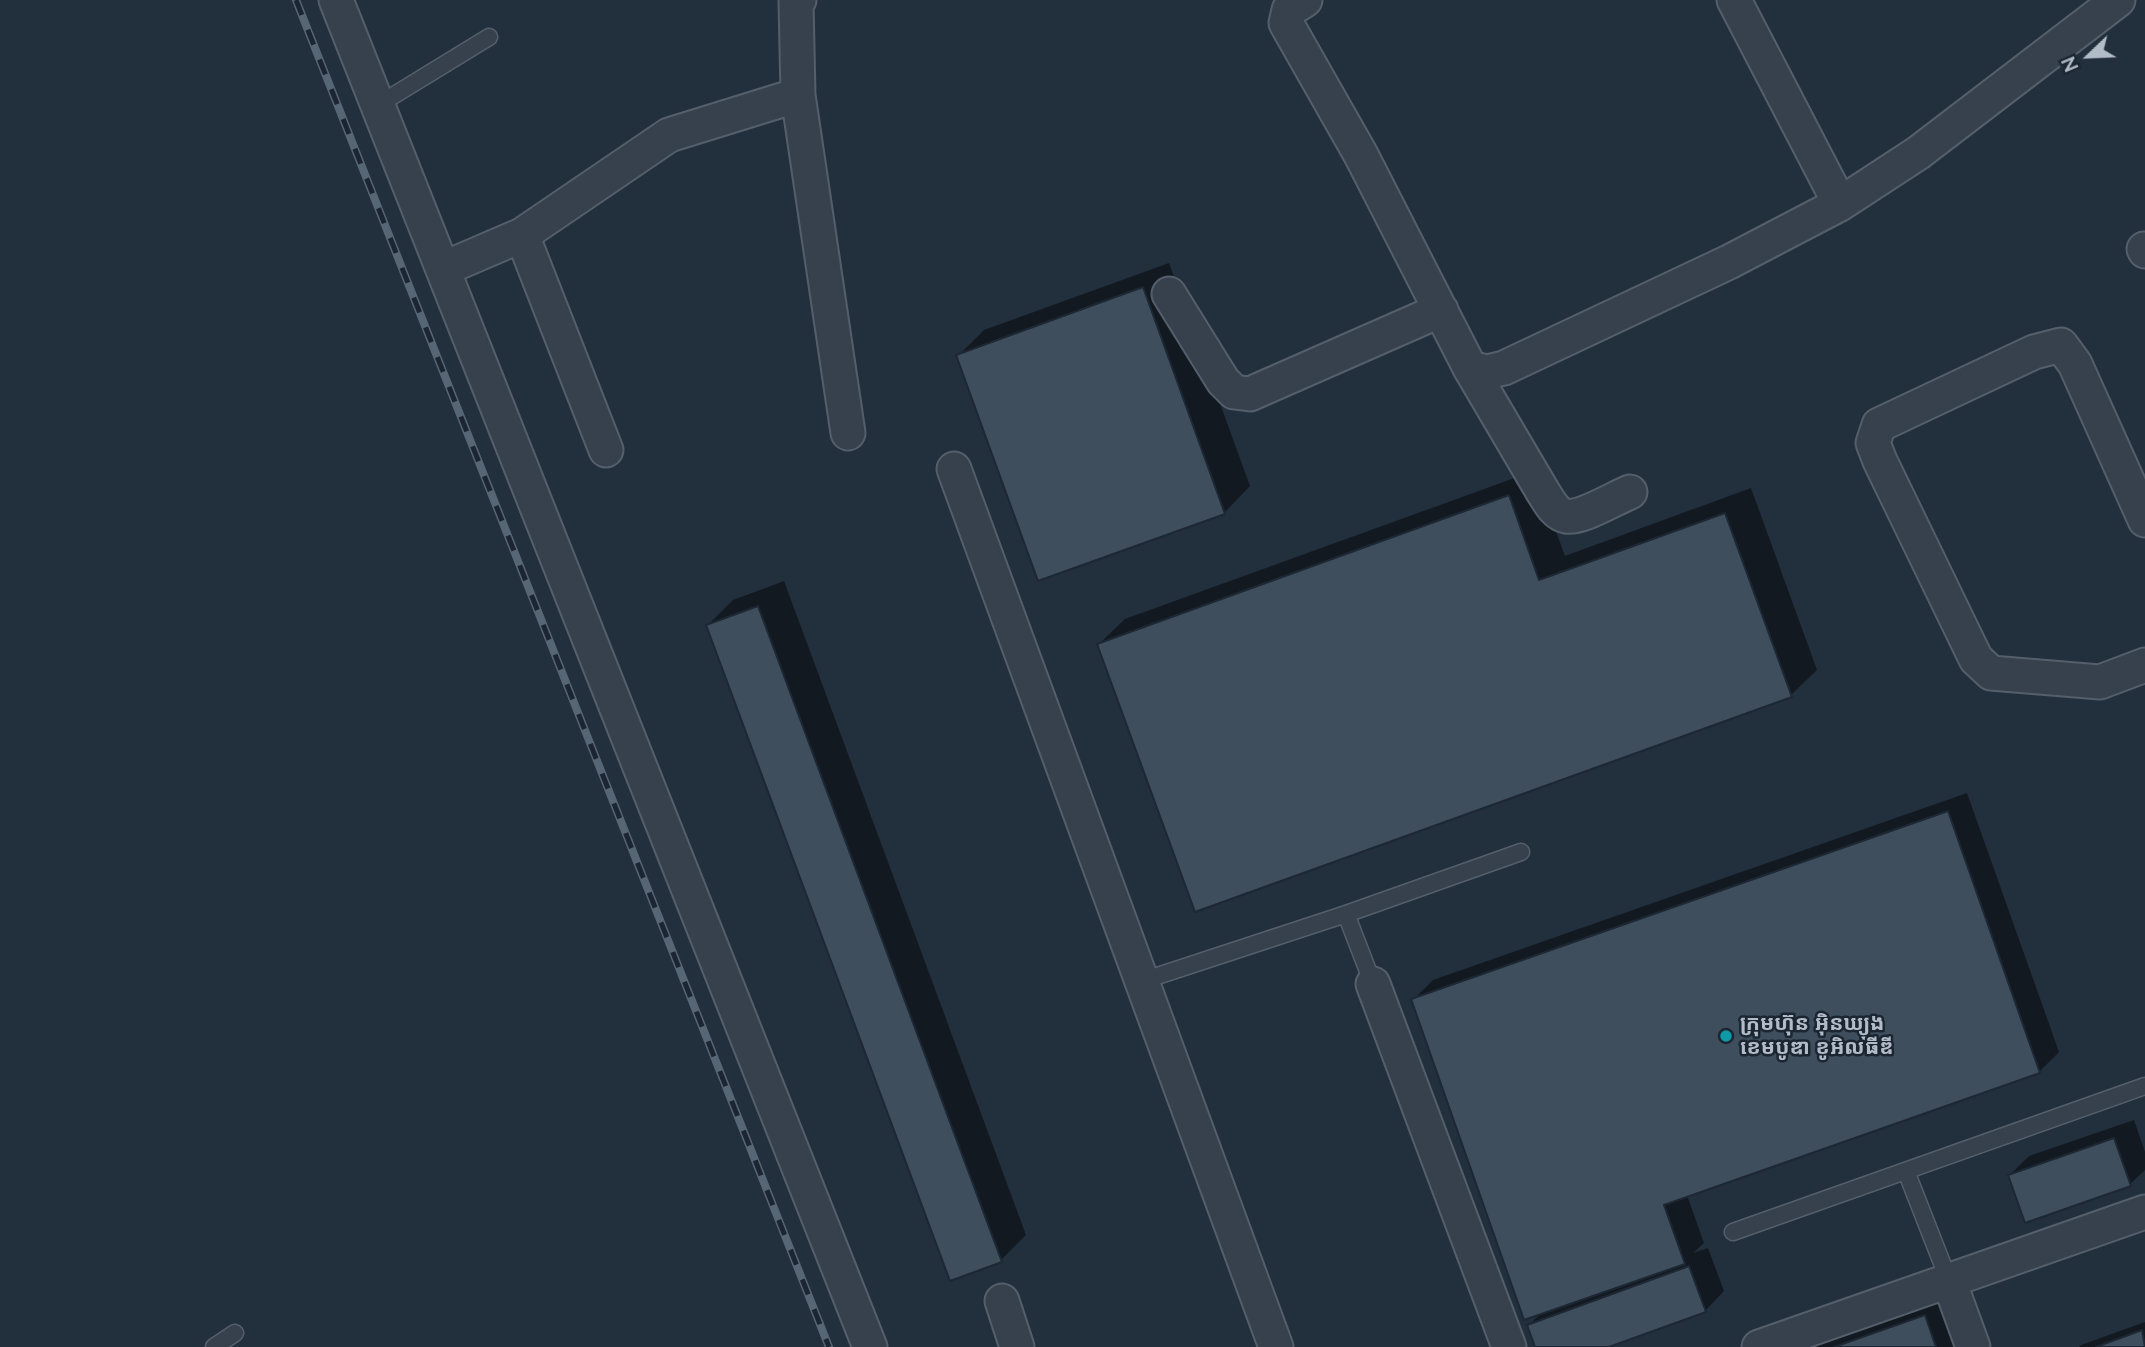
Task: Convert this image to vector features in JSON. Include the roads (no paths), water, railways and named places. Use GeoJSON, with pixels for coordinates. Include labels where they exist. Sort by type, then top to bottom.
{"type":"FeatureCollection","features":[{"type":"Feature","properties":{"kind":"street"},"geometry":{"type":"LineString","coordinates":[[336,0],[870,1347]]}},
{"type":"Feature","properties":{"kind":"street"},"geometry":{"type":"LineString","coordinates":[[799,0],[796,2],[798,95],[848,433]]}},
{"type":"Feature","properties":{"kind":"street"},"geometry":{"type":"LineString","coordinates":[[1305,0],[1289,10],[1286,23],[1362,155],[1470,368],[1555,509],[1566,516],[1580,514],[1630,492]]}},
{"type":"Feature","properties":{"kind":"street"},"geometry":{"type":"LineString","coordinates":[[1734,0],[1840,204]]}},
{"type":"Feature","properties":{"kind":"street"},"geometry":{"type":"LineString","coordinates":[[1470,368],[1487,372],[1504,368],[1729,262],[1840,204],[1918,153],[2118,0]]}},
{"type":"Feature","properties":{"kind":"street"},"geometry":{"type":"LineString","coordinates":[[443,269],[522,235],[670,135],[798,95]]}},
{"type":"Feature","properties":{"kind":"street"},"geometry":{"type":"LineString","coordinates":[[522,235],[606,450]]}},
{"type":"Feature","properties":{"kind":"street"},"geometry":{"type":"LineString","coordinates":[[1169,294],[1223,381],[1234,392],[1250,394],[1440,310]]}},
{"type":"Feature","properties":{"kind":"street"},"geometry":{"type":"LineString","coordinates":[[2145,520],[2075,365],[2061,345],[2034,352],[1879,425],[1873,443],[1976,659],[1991,673],[2100,682],[2145,665]]}},
{"type":"Feature","properties":{"kind":"street"},"geometry":{"type":"LineString","coordinates":[[954,468],[1276,1347]]}},
{"type":"Feature","properties":{"kind":"street"},"geometry":{"type":"LineString","coordinates":[[1373,984],[1508,1347]]}},
{"type":"Feature","properties":{"kind":"street"},"geometry":{"type":"LineString","coordinates":[[1759,1347],[2145,1212]]}},
{"type":"Feature","properties":{"kind":"street"},"geometry":{"type":"LineString","coordinates":[[1949,1281],[1973,1347]]}},
{"type":"Feature","properties":{"kind":"street"},"geometry":{"type":"LineString","coordinates":[[1002,1301],[1017,1347]]}},
{"type":"Feature","properties":{"kind":"lane"},"geometry":{"type":"LineString","coordinates":[[378,105],[489,37]]}},
{"type":"Feature","properties":{"kind":"lane"},"geometry":{"type":"LineString","coordinates":[[1142,981],[1346,914],[1521,852]]}},
{"type":"Feature","properties":{"kind":"lane"},"geometry":{"type":"LineString","coordinates":[[1346,914],[1373,984]]}},
{"type":"Feature","properties":{"kind":"lane"},"geometry":{"type":"LineString","coordinates":[[1733,1231],[2145,1086]]}},
{"type":"Feature","properties":{"kind":"lane"},"geometry":{"type":"LineString","coordinates":[[1906,1171],[1949,1281]]}},
{"type":"Feature","properties":{"kind":"lane"},"geometry":{"type":"LineString","coordinates":[[214,1347],[236,1333]]}},
{"type":"Feature","properties":{"kind":"railway"},"geometry":{"type":"LineString","coordinates":[[296,0],[829,1347]]}},
{"type":"Feature","properties":{"kind":"place","name":"ក្រុមហ៊ុន អ៊ិនឃ្យុង ខេមបូឌា ខូអិលធីឌី"},"geometry":{"type":"Point","coordinates":[1726,1036]}}]}
